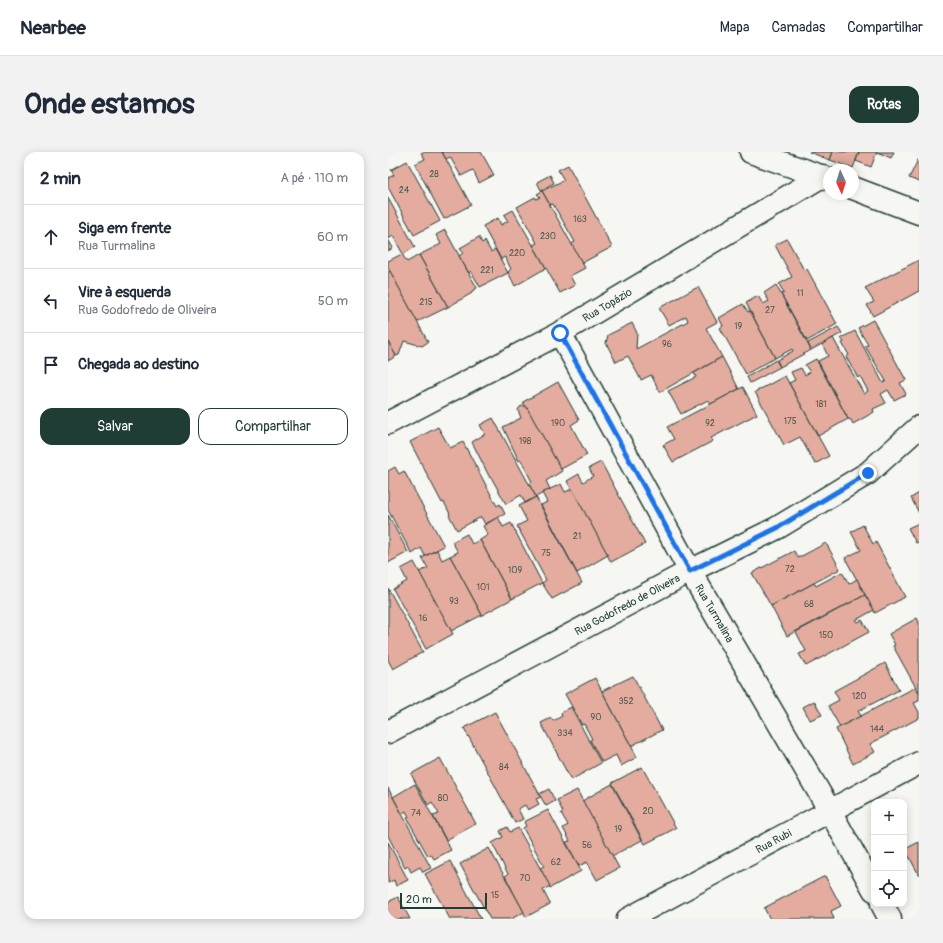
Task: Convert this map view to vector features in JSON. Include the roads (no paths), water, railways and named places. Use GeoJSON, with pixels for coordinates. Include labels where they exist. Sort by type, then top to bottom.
{"type":"FeatureCollection","features":[{"type":"Feature","properties":{"kind":"street"},"geometry":{"type":"LineString","coordinates":[[751,152],[823,177]]}},
{"type":"Feature","properties":{"kind":"street","name":"Rua Topázio"},"geometry":{"type":"LineString","coordinates":[[388,423],[560,333],[823,179]]}},
{"type":"Feature","properties":{"kind":"street"},"geometry":{"type":"LineString","coordinates":[[859,190],[919,213]]}},
{"type":"Feature","properties":{"kind":"street","name":"Rua Turmalina"},"geometry":{"type":"LineString","coordinates":[[560,333],[690,571],[871,885]]}},
{"type":"Feature","properties":{"kind":"street","name":"Rua Godofredo de Oliveira"},"geometry":{"type":"LineString","coordinates":[[388,732],[690,571],[777,528],[868,473],[919,427]]}},
{"type":"Feature","properties":{"kind":"street","name":"Rua Rubi"},"geometry":{"type":"LineString","coordinates":[[628,919],[919,763]]}},
{"type":"Feature","properties":{"kind":"street"},"geometry":{"type":"LineString","coordinates":[[884,907],[890,919]]}}]}
